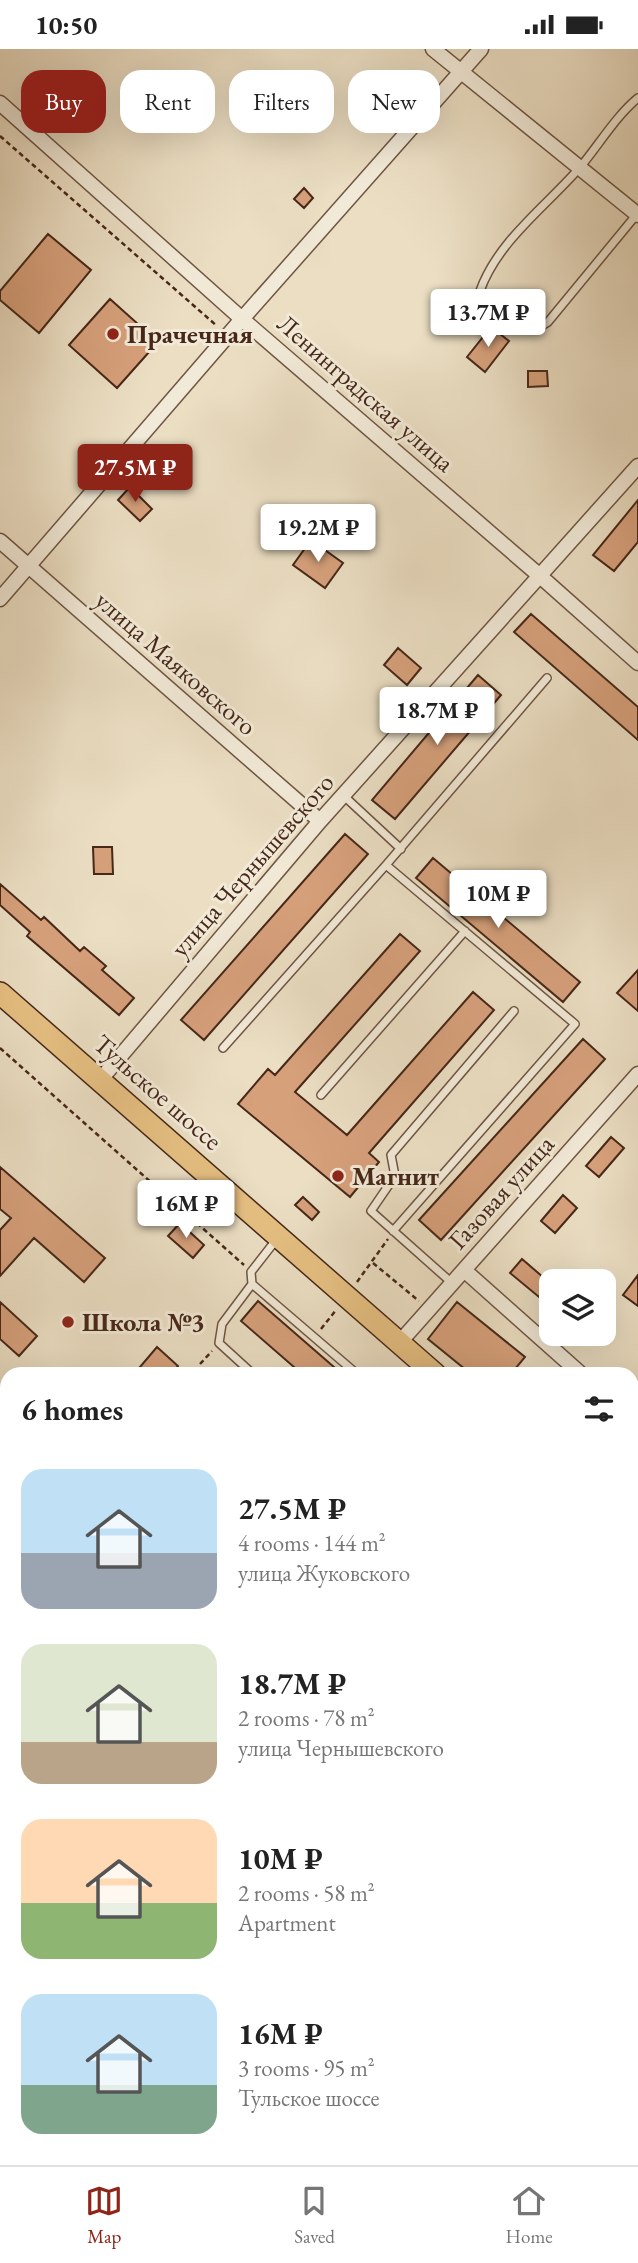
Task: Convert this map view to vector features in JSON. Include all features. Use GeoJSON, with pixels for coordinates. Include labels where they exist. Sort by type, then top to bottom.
{"type":"FeatureCollection","features":[{"type":"Feature","properties":{"kind":"main road","name":"Тульское шоссе"},"geometry":{"type":"LineString","coordinates":[[1,997],[101,1079],[427,1367]]}},
{"type":"Feature","properties":{"kind":"street"},"geometry":{"type":"LineString","coordinates":[[433,49],[638,214]]}},
{"type":"Feature","properties":{"kind":"street"},"geometry":{"type":"LineString","coordinates":[[0,599],[228,335],[481,49]]}},
{"type":"Feature","properties":{"kind":"street","name":"Ленинградская улица"},"geometry":{"type":"LineString","coordinates":[[0,103],[242,319],[638,663]]}},
{"type":"Feature","properties":{"kind":"street","name":"улица Чернышевского"},"geometry":{"type":"LineString","coordinates":[[101,1079],[320,821],[638,466]]}},
{"type":"Feature","properties":{"kind":"street","name":"улица Маяковского"},"geometry":{"type":"LineString","coordinates":[[0,541],[320,821]]}},
{"type":"Feature","properties":{"kind":"street","name":"Газовая улица"},"geometry":{"type":"LineString","coordinates":[[400,1342],[638,1074]]}},
{"type":"Feature","properties":{"kind":"street"},"geometry":{"type":"LineString","coordinates":[[464,1270],[573,1367]]}},
{"type":"Feature","properties":{"kind":"lane"},"geometry":{"type":"LineString","coordinates":[[638,97],[581,167],[514,237],[485,277],[480,291],[493,313],[516,329],[535,330],[548,322],[638,214]]}},
{"type":"Feature","properties":{"kind":"lane"},"geometry":{"type":"LineString","coordinates":[[223,1048],[401,849],[547,678]]}},
{"type":"Feature","properties":{"kind":"lane"},"geometry":{"type":"LineString","coordinates":[[344,796],[401,849]]}},
{"type":"Feature","properties":{"kind":"lane"},"geometry":{"type":"LineString","coordinates":[[386,866],[575,1024],[393,1231]]}},
{"type":"Feature","properties":{"kind":"lane"},"geometry":{"type":"LineString","coordinates":[[321,1095],[464,931]]}},
{"type":"Feature","properties":{"kind":"lane"},"geometry":{"type":"LineString","coordinates":[[452,1283],[371,1211],[395,1176],[391,1155],[514,1011]]}},
{"type":"Feature","properties":{"kind":"lane"},"geometry":{"type":"LineString","coordinates":[[245,1367],[219,1343],[222,1324],[252,1284],[251,1272],[279,1237]]}},
{"type":"Feature","properties":{"kind":"lane"},"geometry":{"type":"LineString","coordinates":[[252,1284],[349,1367]]}},
{"type":"Feature","properties":{"kind":"path"},"geometry":{"type":"LineString","coordinates":[[0,136],[228,335]]}},
{"type":"Feature","properties":{"kind":"path"},"geometry":{"type":"LineString","coordinates":[[0,1048],[251,1272]]}},
{"type":"Feature","properties":{"kind":"path"},"geometry":{"type":"LineString","coordinates":[[373,1263],[428,1310]]}},
{"type":"Feature","properties":{"kind":"path"},"geometry":{"type":"LineString","coordinates":[[197,1367],[219,1343]]}},
{"type":"Feature","properties":{"kind":"building"},"geometry":{"type":"Polygon","coordinates":[[[304,188],[313,198],[304,208],[294,199],[304,188]]]}},
{"type":"Feature","properties":{"kind":"building"},"geometry":{"type":"Polygon","coordinates":[[[48,234],[91,270],[39,333],[0,300],[0,291],[48,234]]]}},
{"type":"Feature","properties":{"kind":"building"},"geometry":{"type":"Polygon","coordinates":[[[110,299],[158,342],[117,388],[69,345],[110,299]]]}},
{"type":"Feature","properties":{"kind":"building"},"geometry":{"type":"Polygon","coordinates":[[[491,327],[509,341],[485,372],[467,357],[491,327]]]}},
{"type":"Feature","properties":{"kind":"building"},"geometry":{"type":"Polygon","coordinates":[[[528,371],[547,371],[548,386],[528,387],[528,371]]]}},
{"type":"Feature","properties":{"kind":"building"},"geometry":{"type":"Polygon","coordinates":[[[130,487],[152,509],[140,521],[118,500],[130,487]]]}},
{"type":"Feature","properties":{"kind":"building"},"geometry":{"type":"Polygon","coordinates":[[[638,500],[638,542],[614,571],[593,555],[638,500]]]}},
{"type":"Feature","properties":{"kind":"building"},"geometry":{"type":"Polygon","coordinates":[[[311,540],[343,563],[325,588],[293,565],[311,540]]]}},
{"type":"Feature","properties":{"kind":"building"},"geometry":{"type":"Polygon","coordinates":[[[531,614],[638,707],[638,740],[514,632],[531,614]]]}},
{"type":"Feature","properties":{"kind":"building"},"geometry":{"type":"Polygon","coordinates":[[[398,648],[421,668],[407,685],[384,665],[398,648]]]}},
{"type":"Feature","properties":{"kind":"building"},"geometry":{"type":"Polygon","coordinates":[[[478,675],[501,695],[395,819],[372,800],[478,675]]]}},
{"type":"Feature","properties":{"kind":"building"},"geometry":{"type":"Polygon","coordinates":[[[345,834],[368,854],[204,1040],[181,1020],[345,834]]]}},
{"type":"Feature","properties":{"kind":"building"},"geometry":{"type":"Polygon","coordinates":[[[93,847],[112,847],[113,874],[94,874],[93,847]]]}},
{"type":"Feature","properties":{"kind":"building"},"geometry":{"type":"Polygon","coordinates":[[[433,858],[580,982],[563,1002],[416,878],[433,858]]]}},
{"type":"Feature","properties":{"kind":"building"},"geometry":{"type":"Polygon","coordinates":[[[0,884],[41,920],[44,917],[80,951],[84,947],[106,966],[102,970],[134,998],[119,1015],[27,936],[30,932],[0,905],[0,884]]]}},
{"type":"Feature","properties":{"kind":"building"},"geometry":{"type":"Polygon","coordinates":[[[400,934],[420,951],[295,1092],[347,1135],[473,992],[494,1010],[369,1153],[379,1162],[350,1197],[238,1104],[268,1069],[275,1075],[400,934]]]}},
{"type":"Feature","properties":{"kind":"building"},"geometry":{"type":"Polygon","coordinates":[[[638,970],[638,1011],[617,993],[638,970]]]}},
{"type":"Feature","properties":{"kind":"building"},"geometry":{"type":"Polygon","coordinates":[[[583,1039],[605,1059],[441,1240],[419,1220],[583,1039]]]}},
{"type":"Feature","properties":{"kind":"building"},"geometry":{"type":"Polygon","coordinates":[[[611,1137],[624,1148],[599,1177],[586,1166],[611,1137]]]}},
{"type":"Feature","properties":{"kind":"building"},"geometry":{"type":"Polygon","coordinates":[[[0,1167],[105,1258],[84,1282],[34,1238],[0,1276],[0,1230],[11,1218],[0,1209],[0,1167]]]}},
{"type":"Feature","properties":{"kind":"building"},"geometry":{"type":"Polygon","coordinates":[[[563,1195],[577,1208],[555,1233],[541,1221],[563,1195]]]}},
{"type":"Feature","properties":{"kind":"building"},"geometry":{"type":"Polygon","coordinates":[[[303,1197],[319,1212],[312,1220],[295,1205],[303,1197]]]}},
{"type":"Feature","properties":{"kind":"building"},"geometry":{"type":"Polygon","coordinates":[[[180,1223],[204,1245],[193,1258],[168,1236],[180,1223]]]}},
{"type":"Feature","properties":{"kind":"building"},"geometry":{"type":"Polygon","coordinates":[[[522,1259],[539,1274],[539,1297],[510,1273],[522,1259]]]}},
{"type":"Feature","properties":{"kind":"building"},"geometry":{"type":"Polygon","coordinates":[[[638,1275],[638,1306],[623,1295],[638,1275]]]}},
{"type":"Feature","properties":{"kind":"building"},"geometry":{"type":"Polygon","coordinates":[[[258,1301],[334,1367],[294,1367],[241,1321],[258,1301]]]}},
{"type":"Feature","properties":{"kind":"building"},"geometry":{"type":"Polygon","coordinates":[[[0,1302],[37,1336],[19,1356],[0,1339],[0,1302]]]}},
{"type":"Feature","properties":{"kind":"building"},"geometry":{"type":"Polygon","coordinates":[[[457,1302],[525,1357],[517,1367],[462,1367],[428,1339],[457,1302]]]}},
{"type":"Feature","properties":{"kind":"building"},"geometry":{"type":"Polygon","coordinates":[[[157,1347],[178,1366],[177,1367],[140,1367],[157,1347]]]}},
{"type":"Feature","properties":{"kind":"place","name":"Прачечная"},"geometry":{"type":"Point","coordinates":[113,334]}},
{"type":"Feature","properties":{"kind":"place","name":"Магнит"},"geometry":{"type":"Point","coordinates":[338,1176]}},
{"type":"Feature","properties":{"kind":"place","name":"Школа №3"},"geometry":{"type":"Point","coordinates":[68,1322]}}]}
